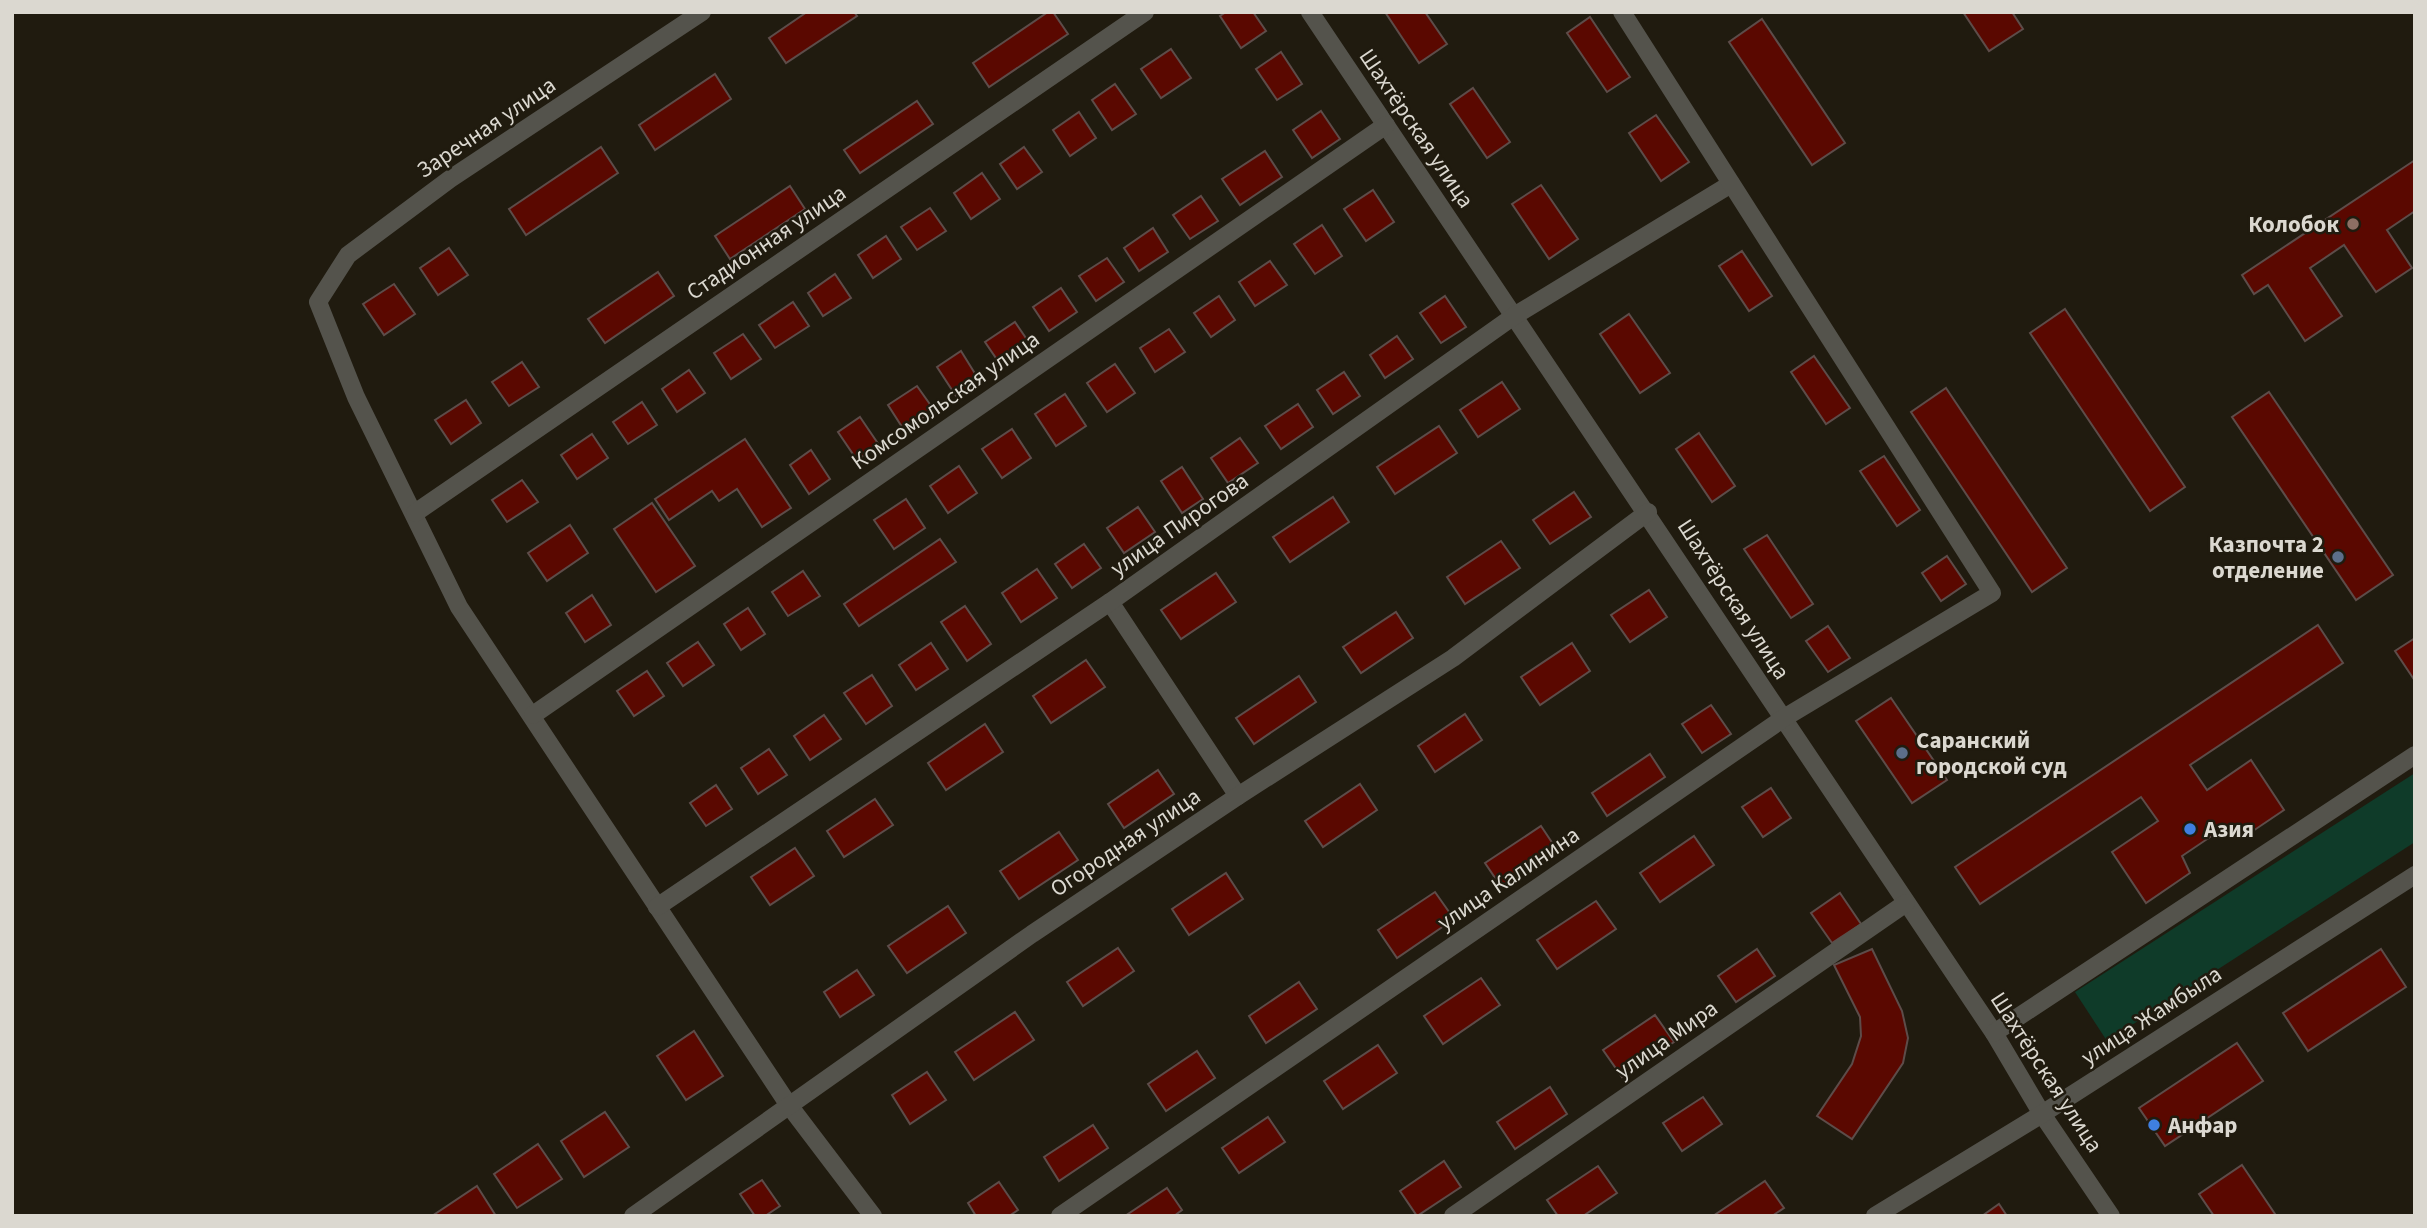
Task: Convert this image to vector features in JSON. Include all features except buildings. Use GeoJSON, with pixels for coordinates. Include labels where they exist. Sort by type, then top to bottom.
{"type":"FeatureCollection","features":[{"type":"Feature","properties":{"kind":"street","name":"Заречная улица"},"geometry":{"type":"LineString","coordinates":[[415,513],[356,397],[318,303],[348,255],[450,179],[702,12]]}},
{"type":"Feature","properties":{"kind":"street","name":"Стадионная улица"},"geometry":{"type":"LineString","coordinates":[[415,513],[1145,12]]}},
{"type":"Feature","properties":{"kind":"street","name":"Шахтёрская улица"},"geometry":{"type":"LineString","coordinates":[[1310,12],[1648,512],[1994,1033],[2042,1114],[2111,1216]]}},
{"type":"Feature","properties":{"kind":"street"},"geometry":{"type":"LineString","coordinates":[[1622,12],[1731,184]]}},
{"type":"Feature","properties":{"kind":"street","name":"Комсомольская улица"},"geometry":{"type":"LineString","coordinates":[[533,715],[1386,125]]}},
{"type":"Feature","properties":{"kind":"street","name":"улица Пирогова"},"geometry":{"type":"LineString","coordinates":[[657,907],[1110,602],[1514,316],[1731,184]]}},
{"type":"Feature","properties":{"kind":"street","name":"улица Калинина"},"geometry":{"type":"LineString","coordinates":[[1060,1216],[1784,718],[1992,593],[1731,184]]}},
{"type":"Feature","properties":{"kind":"street","name":"Огородная улица"},"geometry":{"type":"LineString","coordinates":[[635,1215],[788,1104],[1032,934],[1238,796],[1453,658],[1648,512]]}},
{"type":"Feature","properties":{"kind":"street"},"geometry":{"type":"LineString","coordinates":[[415,513],[459,607],[788,1104],[873,1216]]}},
{"type":"Feature","properties":{"kind":"street"},"geometry":{"type":"LineString","coordinates":[[1110,602],[1238,796]]}},
{"type":"Feature","properties":{"kind":"street"},"geometry":{"type":"LineString","coordinates":[[1994,1033],[2415,755]]}},
{"type":"Feature","properties":{"kind":"street","name":"улица Жамбыла"},"geometry":{"type":"LineString","coordinates":[[1875,1216],[2042,1114],[2415,875]]}},
{"type":"Feature","properties":{"kind":"street","name":"улица Мира"},"geometry":{"type":"LineString","coordinates":[[1453,1216],[1906,903]]}},
{"type":"Feature","properties":{"kind":"green space"},"geometry":{"type":"Polygon","coordinates":[[[2415,773],[2415,842],[2107,1041],[2075,992],[2415,773]]]}},
{"type":"Feature","properties":{"kind":"place","name":"Колобок"},"geometry":{"type":"Point","coordinates":[2353,224]}},
{"type":"Feature","properties":{"kind":"place","name":"Казпочта 2 отделение"},"geometry":{"type":"Point","coordinates":[2338,557]}},
{"type":"Feature","properties":{"kind":"place","name":"Саранский городской суд"},"geometry":{"type":"Point","coordinates":[1902,753]}},
{"type":"Feature","properties":{"kind":"place","name":"Азия"},"geometry":{"type":"Point","coordinates":[2190,829]}},
{"type":"Feature","properties":{"kind":"place","name":"Анфар"},"geometry":{"type":"Point","coordinates":[2154,1125]}}]}
